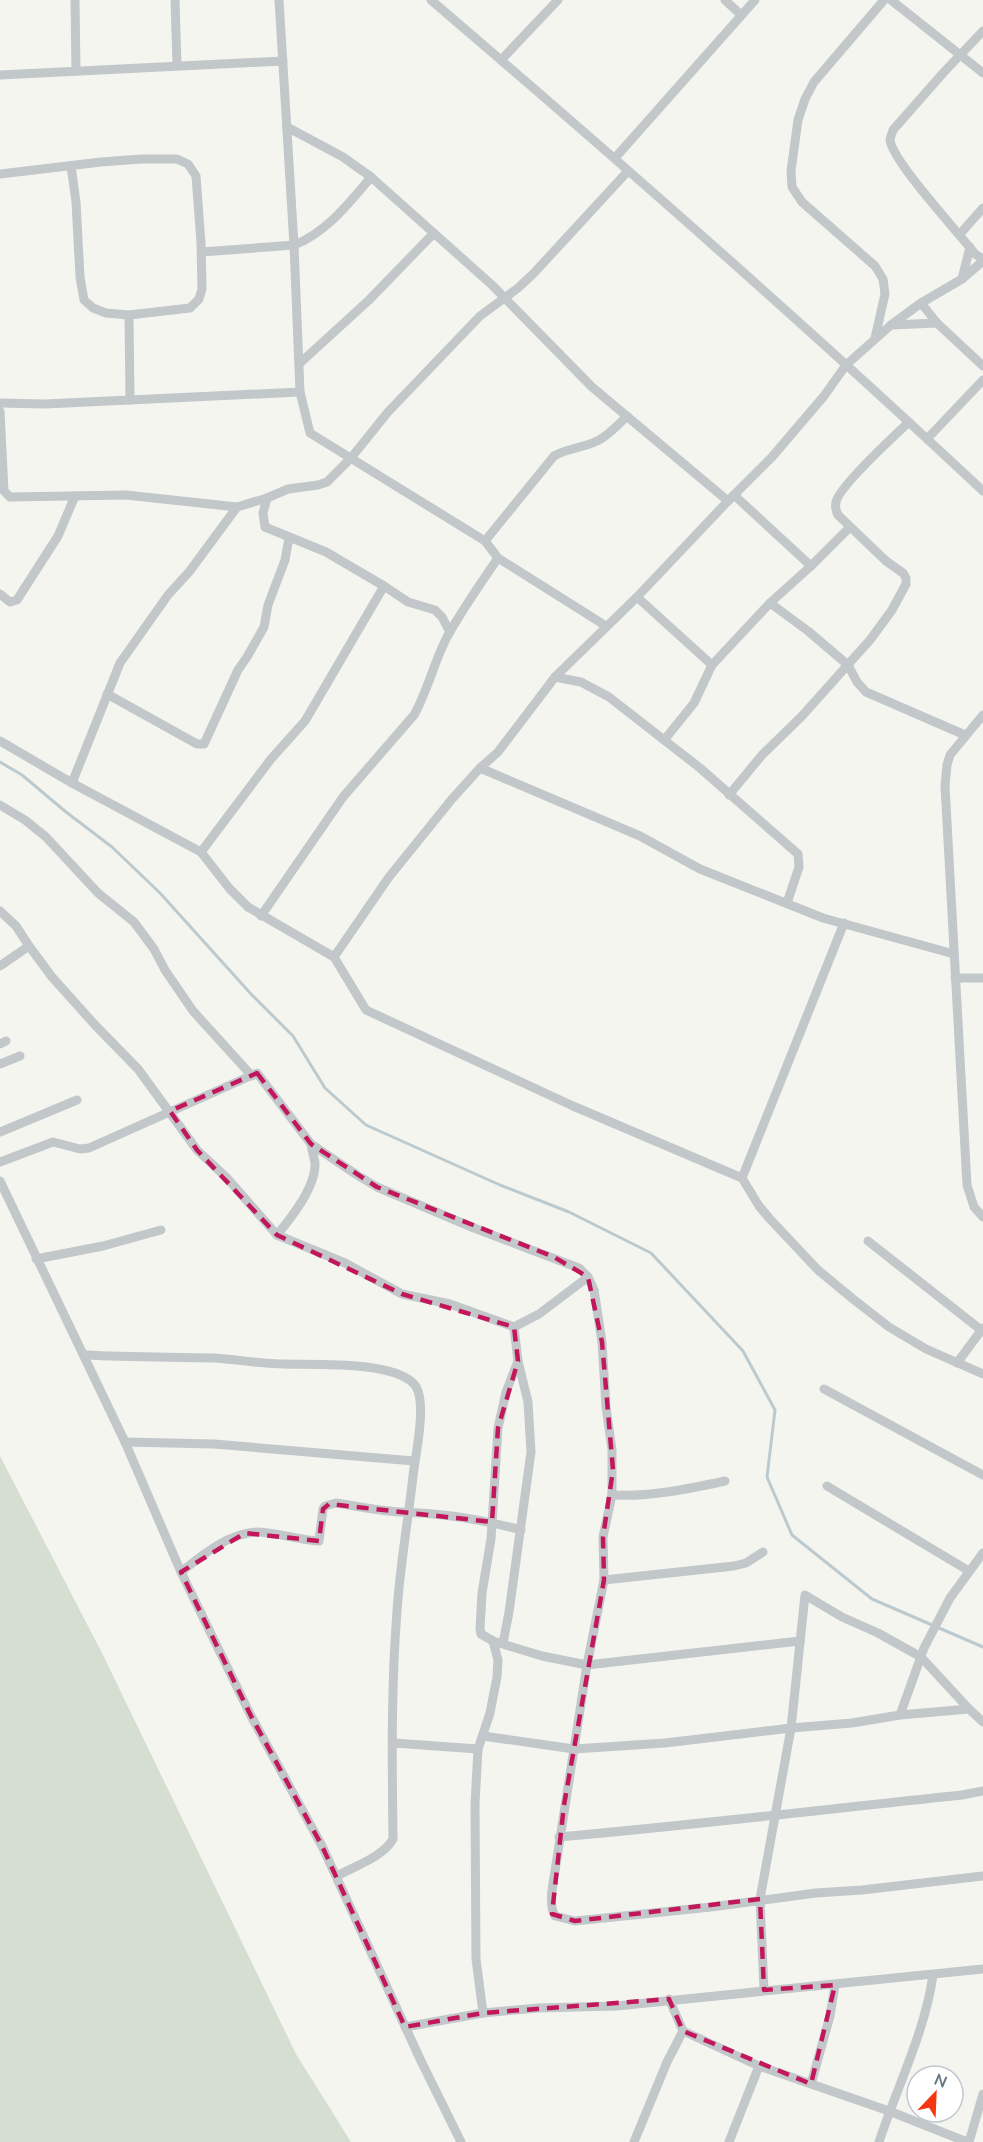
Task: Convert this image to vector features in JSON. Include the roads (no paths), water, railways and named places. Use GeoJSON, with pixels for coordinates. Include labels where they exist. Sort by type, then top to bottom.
{"type":"FeatureCollection","features":[{"type":"Feature","properties":{"kind":"street"},"geometry":{"type":"LineString","coordinates":[[75,0],[76,72]]}},
{"type":"Feature","properties":{"kind":"street"},"geometry":{"type":"LineString","coordinates":[[175,0],[177,65]]}},
{"type":"Feature","properties":{"kind":"street"},"geometry":{"type":"LineString","coordinates":[[279,0],[294,245],[300,392],[310,433],[484,541],[498,558],[606,626]]}},
{"type":"Feature","properties":{"kind":"street"},"geometry":{"type":"LineString","coordinates":[[431,0],[615,158],[909,422],[983,492]]}},
{"type":"Feature","properties":{"kind":"street"},"geometry":{"type":"LineString","coordinates":[[501,60],[558,0]]}},
{"type":"Feature","properties":{"kind":"street"},"geometry":{"type":"LineString","coordinates":[[725,0],[741,15]]}},
{"type":"Feature","properties":{"kind":"street"},"geometry":{"type":"LineString","coordinates":[[615,158],[755,0]]}},
{"type":"Feature","properties":{"kind":"street"},"geometry":{"type":"LineString","coordinates":[[875,338],[885,294],[883,279],[875,266],[801,202],[792,187],[791,171],[798,120],[814,82],[884,0]]}},
{"type":"Feature","properties":{"kind":"street"},"geometry":{"type":"LineString","coordinates":[[891,0],[983,73]]}},
{"type":"Feature","properties":{"kind":"street"},"geometry":{"type":"LineString","coordinates":[[334,957],[389,877],[452,799],[498,752],[555,677],[637,597],[772,457],[824,396],[846,365],[891,325],[921,303],[962,279],[983,260],[944,218],[909,174],[893,148],[890,138],[893,130],[983,31]]}},
{"type":"Feature","properties":{"kind":"street"},"geometry":{"type":"LineString","coordinates":[[0,75],[283,61]]}},
{"type":"Feature","properties":{"kind":"street"},"geometry":{"type":"LineString","coordinates":[[287,127],[343,156],[371,177],[505,299],[574,370],[811,566]]}},
{"type":"Feature","properties":{"kind":"street"},"geometry":{"type":"LineString","coordinates":[[0,174],[71,166],[141,159],[177,159],[188,164],[196,176],[202,252],[202,289],[199,299],[190,308],[129,315],[106,313],[93,308],[84,300],[71,166]]}},
{"type":"Feature","properties":{"kind":"street"},"geometry":{"type":"LineString","coordinates":[[0,411],[4,491],[10,497],[126,495],[237,507],[288,489],[327,482],[351,458],[388,412],[480,316],[505,299],[534,273],[628,171]]}},
{"type":"Feature","properties":{"kind":"street"},"geometry":{"type":"LineString","coordinates":[[202,252],[294,245],[308,240],[346,206],[371,177]]}},
{"type":"Feature","properties":{"kind":"street"},"geometry":{"type":"LineString","coordinates":[[960,234],[983,208]]}},
{"type":"Feature","properties":{"kind":"street"},"geometry":{"type":"LineString","coordinates":[[299,364],[369,300],[433,234]]}},
{"type":"Feature","properties":{"kind":"street"},"geometry":{"type":"LineString","coordinates":[[962,279],[970,247]]}},
{"type":"Feature","properties":{"kind":"street"},"geometry":{"type":"LineString","coordinates":[[921,303],[937,323],[983,366]]}},
{"type":"Feature","properties":{"kind":"street"},"geometry":{"type":"LineString","coordinates":[[129,315],[130,400]]}},
{"type":"Feature","properties":{"kind":"street"},"geometry":{"type":"LineString","coordinates":[[891,325],[937,323]]}},
{"type":"Feature","properties":{"kind":"street"},"geometry":{"type":"LineString","coordinates":[[927,439],[983,380]]}},
{"type":"Feature","properties":{"kind":"street"},"geometry":{"type":"LineString","coordinates":[[0,404],[300,392]]}},
{"type":"Feature","properties":{"kind":"street"},"geometry":{"type":"LineString","coordinates":[[484,541],[554,456],[597,441],[627,416]]}},
{"type":"Feature","properties":{"kind":"street"},"geometry":{"type":"LineString","coordinates":[[729,795],[762,756],[802,716],[870,640],[892,610],[906,584],[903,573],[886,561],[838,516],[836,500],[864,466],[909,422]]}},
{"type":"Feature","properties":{"kind":"street"},"geometry":{"type":"LineString","coordinates":[[0,594],[10,602],[17,600],[58,536],[75,496]]}},
{"type":"Feature","properties":{"kind":"street"},"geometry":{"type":"LineString","coordinates":[[267,498],[263,513],[265,527],[326,552],[408,602],[435,610],[442,617],[450,632]]}},
{"type":"Feature","properties":{"kind":"street"},"geometry":{"type":"LineString","coordinates":[[72,783],[120,663],[168,595],[189,572],[237,507]]}},
{"type":"Feature","properties":{"kind":"street"},"geometry":{"type":"LineString","coordinates":[[665,739],[694,703],[712,665],[770,603],[850,526]]}},
{"type":"Feature","properties":{"kind":"street"},"geometry":{"type":"LineString","coordinates":[[106,694],[196,744],[204,744],[238,670],[248,657],[264,627],[268,605],[285,560],[289,538]]}},
{"type":"Feature","properties":{"kind":"street"},"geometry":{"type":"LineString","coordinates":[[261,916],[343,797],[414,715],[450,632],[498,558]]}},
{"type":"Feature","properties":{"kind":"street"},"geometry":{"type":"LineString","coordinates":[[201,852],[271,759],[305,721],[384,586]]}},
{"type":"Feature","properties":{"kind":"street"},"geometry":{"type":"LineString","coordinates":[[637,597],[712,665]]}},
{"type":"Feature","properties":{"kind":"street"},"geometry":{"type":"LineString","coordinates":[[770,603],[808,630],[848,665],[857,682],[866,692],[965,735]]}},
{"type":"Feature","properties":{"kind":"street"},"geometry":{"type":"LineString","coordinates":[[555,677],[593,687],[609,697],[665,739],[798,854],[800,867],[787,903]]}},
{"type":"Feature","properties":{"kind":"street"},"geometry":{"type":"LineString","coordinates":[[983,715],[951,755],[946,765],[945,786],[967,1185],[975,1208],[983,1217]]}},
{"type":"Feature","properties":{"kind":"street"},"geometry":{"type":"LineString","coordinates":[[0,741],[72,783],[201,852],[229,888],[248,907],[334,957],[366,1010],[573,1106],[742,1178],[759,1206],[818,1270],[889,1327],[926,1349],[983,1374]]}},
{"type":"Feature","properties":{"kind":"street"},"geometry":{"type":"LineString","coordinates":[[480,768],[640,836],[700,869],[823,918],[954,954]]}},
{"type":"Feature","properties":{"kind":"street"},"geometry":{"type":"LineString","coordinates":[[0,805],[25,820],[46,837],[98,893],[134,922],[193,1011],[252,1076]]}},
{"type":"Feature","properties":{"kind":"street"},"geometry":{"type":"LineString","coordinates":[[0,911],[16,926],[52,977],[138,1069],[197,1150],[227,1178],[277,1235],[345,1263],[402,1294],[450,1304],[514,1327],[539,1314],[588,1277]]}},
{"type":"Feature","properties":{"kind":"street"},"geometry":{"type":"LineString","coordinates":[[742,1178],[844,923]]}},
{"type":"Feature","properties":{"kind":"street"},"geometry":{"type":"LineString","coordinates":[[0,966],[29,946]]}},
{"type":"Feature","properties":{"kind":"street"},"geometry":{"type":"LineString","coordinates":[[955,978],[983,978]]}},
{"type":"Feature","properties":{"kind":"street"},"geometry":{"type":"LineString","coordinates":[[0,1064],[20,1056]]}},
{"type":"Feature","properties":{"kind":"street"},"geometry":{"type":"LineString","coordinates":[[0,1162],[53,1143],[80,1149],[89,1148],[257,1073],[310,1144],[377,1187],[511,1244],[562,1261],[579,1269],[588,1277],[594,1290],[602,1342],[613,1460],[612,1495],[603,1537],[604,1580],[587,1665],[559,1837],[552,1903],[555,1916],[575,1921],[619,1917],[760,1899],[983,1876]]}},
{"type":"Feature","properties":{"kind":"street"},"geometry":{"type":"LineString","coordinates":[[0,1132],[77,1100]]}},
{"type":"Feature","properties":{"kind":"street"},"geometry":{"type":"LineString","coordinates":[[277,1235],[291,1218],[309,1186],[315,1166],[310,1144]]}},
{"type":"Feature","properties":{"kind":"street"},"geometry":{"type":"LineString","coordinates":[[0,1181],[36,1259],[85,1355],[181,1572],[255,1724],[337,1876],[405,2027],[461,2142]]}},
{"type":"Feature","properties":{"kind":"street"},"geometry":{"type":"LineString","coordinates":[[36,1259],[104,1246],[160,1230]]}},
{"type":"Feature","properties":{"kind":"street"},"geometry":{"type":"LineString","coordinates":[[868,1241],[982,1329],[957,1363]]}},
{"type":"Feature","properties":{"kind":"street"},"geometry":{"type":"LineString","coordinates":[[503,1643],[531,1452],[528,1402],[518,1361],[514,1327]]}},
{"type":"Feature","properties":{"kind":"street"},"geometry":{"type":"LineString","coordinates":[[85,1355],[215,1358],[285,1364],[313,1363],[350,1366],[398,1374],[414,1383],[418,1388],[420,1398],[419,1440],[414,1461],[397,1608],[393,1689],[393,1839],[389,1846],[380,1853],[337,1876]]}},
{"type":"Feature","properties":{"kind":"street"},"geometry":{"type":"LineString","coordinates":[[518,1361],[506,1392],[498,1428],[492,1522],[482,1593],[480,1629],[485,1637],[542,1656],[587,1665],[800,1641]]}},
{"type":"Feature","properties":{"kind":"street"},"geometry":{"type":"LineString","coordinates":[[824,1389],[983,1475]]}},
{"type":"Feature","properties":{"kind":"street"},"geometry":{"type":"LineString","coordinates":[[125,1442],[214,1444],[414,1461]]}},
{"type":"Feature","properties":{"kind":"street"},"geometry":{"type":"LineString","coordinates":[[612,1495],[629,1496],[725,1481]]}},
{"type":"Feature","properties":{"kind":"street"},"geometry":{"type":"LineString","coordinates":[[827,1486],[969,1571]]}},
{"type":"Feature","properties":{"kind":"street"},"geometry":{"type":"LineString","coordinates":[[181,1572],[198,1558],[231,1538],[245,1533],[261,1532],[319,1541],[323,1509],[329,1504],[336,1503],[400,1512],[451,1515],[492,1522],[520,1530]]}},
{"type":"Feature","properties":{"kind":"street"},"geometry":{"type":"LineString","coordinates":[[604,1580],[734,1566],[746,1563],[763,1552]]}},
{"type":"Feature","properties":{"kind":"street"},"geometry":{"type":"LineString","coordinates":[[900,1715],[921,1657],[950,1598],[983,1553]]}},
{"type":"Feature","properties":{"kind":"street"},"geometry":{"type":"LineString","coordinates":[[764,1990],[760,1899],[791,1728],[805,1595],[842,1617],[878,1633],[921,1657],[969,1710],[983,1722]]}},
{"type":"Feature","properties":{"kind":"street"},"geometry":{"type":"LineString","coordinates":[[483,2013],[476,1949],[475,1804],[478,1749],[495,1696],[497,1652],[493,1641]]}},
{"type":"Feature","properties":{"kind":"street"},"geometry":{"type":"LineString","coordinates":[[483,1736],[574,1749],[665,1743],[852,1723],[900,1715],[969,1710]]}},
{"type":"Feature","properties":{"kind":"street"},"geometry":{"type":"LineString","coordinates":[[394,1743],[478,1749]]}},
{"type":"Feature","properties":{"kind":"street"},"geometry":{"type":"LineString","coordinates":[[559,1837],[983,1791]]}},
{"type":"Feature","properties":{"kind":"street"},"geometry":{"type":"LineString","coordinates":[[405,2027],[483,2013],[538,2008],[593,2008],[983,1970]]}},
{"type":"Feature","properties":{"kind":"street"},"geometry":{"type":"LineString","coordinates":[[879,2142],[915,2043],[933,1975]]}},
{"type":"Feature","properties":{"kind":"street"},"geometry":{"type":"LineString","coordinates":[[811,2084],[830,2016],[835,1985]]}},
{"type":"Feature","properties":{"kind":"street"},"geometry":{"type":"LineString","coordinates":[[669,2000],[682,2031],[759,2066],[890,2111],[966,2142],[983,2094]]}},
{"type":"Feature","properties":{"kind":"street"},"geometry":{"type":"LineString","coordinates":[[634,2142],[682,2031]]}},
{"type":"Feature","properties":{"kind":"street"},"geometry":{"type":"LineString","coordinates":[[729,2142],[759,2066]]}},
{"type":"Feature","properties":{"kind":"waterway"},"geometry":{"type":"LineString","coordinates":[[0,762],[22,775],[112,847],[160,893],[251,994],[293,1036],[325,1088],[366,1125],[500,1185],[569,1212],[651,1253],[743,1351],[775,1410],[767,1477],[792,1535],[872,1599],[983,1647]]}}]}
